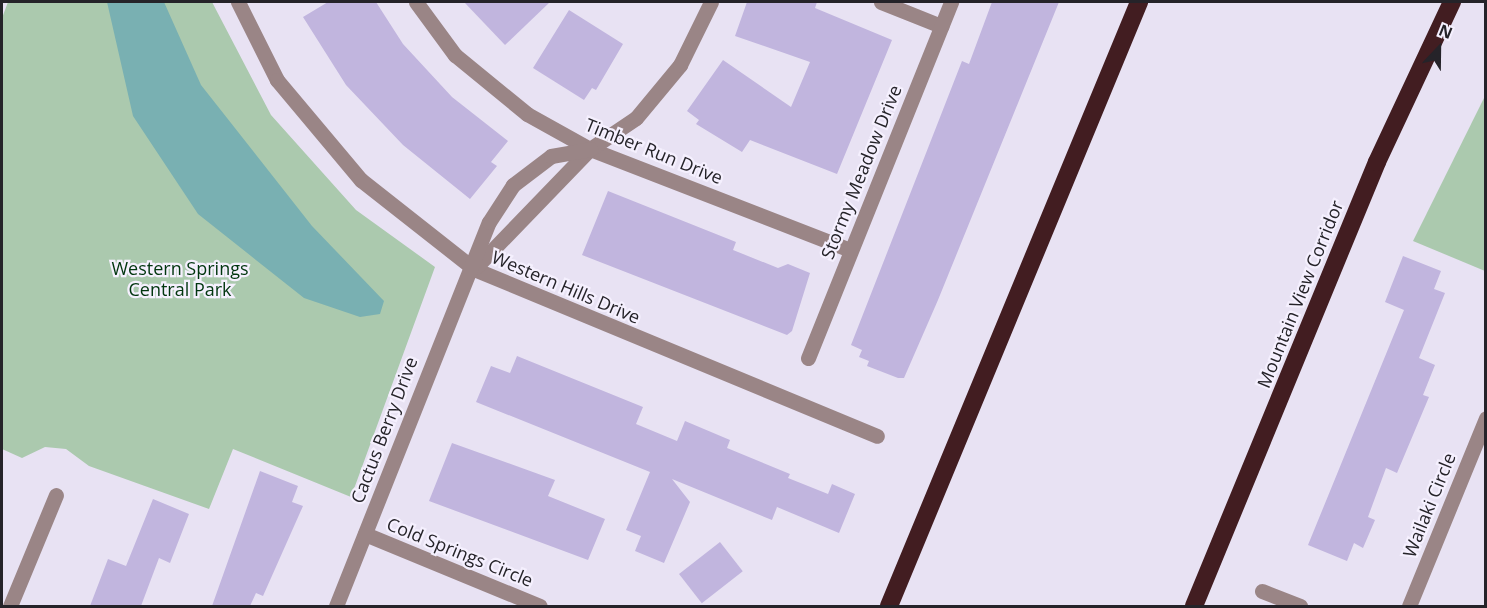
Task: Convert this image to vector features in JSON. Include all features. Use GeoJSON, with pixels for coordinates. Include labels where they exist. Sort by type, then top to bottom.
{"type":"FeatureCollection","features":[{"type":"Feature","properties":{"kind":"highway"},"geometry":{"type":"LineString","coordinates":[[889,606],[1139,2]]}},
{"type":"Feature","properties":{"kind":"highway","name":"Mountain View Corridor"},"geometry":{"type":"LineString","coordinates":[[1194,606],[1377,162],[1452,2]]}},
{"type":"Feature","properties":{"kind":"street","name":"Western Hills Drive"},"geometry":{"type":"LineString","coordinates":[[238,2],[277,80],[361,180],[474,269],[877,436]]}},
{"type":"Feature","properties":{"kind":"street","name":"Timber Run Drive"},"geometry":{"type":"LineString","coordinates":[[416,2],[455,55],[527,114],[590,149],[850,250]]}},
{"type":"Feature","properties":{"kind":"street"},"geometry":{"type":"LineString","coordinates":[[474,269],[590,149],[636,118],[680,65],[711,2]]}},
{"type":"Feature","properties":{"kind":"street"},"geometry":{"type":"LineString","coordinates":[[881,2],[941,26]]}},
{"type":"Feature","properties":{"kind":"street","name":"Stormy Meadow Drive"},"geometry":{"type":"LineString","coordinates":[[808,358],[951,2]]}},
{"type":"Feature","properties":{"kind":"street"},"geometry":{"type":"LineString","coordinates":[[474,269],[489,222],[513,185],[551,156],[590,149]]}},
{"type":"Feature","properties":{"kind":"street","name":"Cactus Berry Drive"},"geometry":{"type":"LineString","coordinates":[[336,606],[444,325],[474,269]]}},
{"type":"Feature","properties":{"kind":"street","name":"Wailaki Circle"},"geometry":{"type":"LineString","coordinates":[[1409,606],[1485,418]]}},
{"type":"Feature","properties":{"kind":"street"},"geometry":{"type":"LineString","coordinates":[[10,606],[56,495]]}},
{"type":"Feature","properties":{"kind":"street","name":"Cold Springs Circle"},"geometry":{"type":"LineString","coordinates":[[365,534],[540,606]]}},
{"type":"Feature","properties":{"kind":"street"},"geometry":{"type":"LineString","coordinates":[[1262,591],[1300,606]]}},
{"type":"Feature","properties":{"kind":"green space","name":"Western Springs Central Park"},"geometry":{"type":"Polygon","coordinates":[[[8,2],[212,2],[271,115],[356,210],[435,267],[351,497],[233,449],[209,509],[89,466],[66,449],[45,447],[22,458],[2,449],[2,18],[8,2]]]}},
{"type":"Feature","properties":{"kind":"green space"},"geometry":{"type":"Polygon","coordinates":[[[1485,96],[1485,271],[1413,241],[1485,96]]]}},
{"type":"Feature","properties":{"kind":"shaded area"},"geometry":{"type":"Polygon","coordinates":[[[107,2],[164,2],[201,85],[312,226],[384,301],[380,314],[360,317],[304,298],[198,214],[133,116],[107,2]]]}},
{"type":"Feature","properties":{"kind":"building"},"geometry":{"type":"Polygon","coordinates":[[[328,2],[376,2],[403,44],[452,97],[508,141],[491,162],[497,166],[470,199],[403,145],[346,85],[303,17],[328,2]]]}},
{"type":"Feature","properties":{"kind":"building"},"geometry":{"type":"Polygon","coordinates":[[[464,2],[550,2],[505,45],[464,2]]]}},
{"type":"Feature","properties":{"kind":"building"},"geometry":{"type":"Polygon","coordinates":[[[747,2],[817,2],[815,8],[892,40],[837,174],[750,140],[742,152],[696,124],[699,120],[687,111],[723,60],[791,107],[810,62],[735,36],[747,2]]]}},
{"type":"Feature","properties":{"kind":"building"},"geometry":{"type":"Polygon","coordinates":[[[992,2],[1059,2],[938,300],[904,378],[898,378],[867,366],[869,361],[859,357],[862,350],[851,345],[962,61],[969,64],[992,2]]]}},
{"type":"Feature","properties":{"kind":"building"},"geometry":{"type":"Polygon","coordinates":[[[569,10],[623,44],[596,90],[592,88],[584,100],[533,68],[569,10]]]}},
{"type":"Feature","properties":{"kind":"building"},"geometry":{"type":"Polygon","coordinates":[[[608,191],[736,242],[733,250],[778,268],[788,264],[810,273],[792,331],[787,335],[582,255],[608,191]]]}},
{"type":"Feature","properties":{"kind":"building"},"geometry":{"type":"Polygon","coordinates":[[[1403,256],[1441,271],[1434,289],[1445,293],[1419,358],[1435,365],[1423,395],[1429,397],[1397,473],[1386,468],[1368,517],[1375,520],[1363,548],[1354,543],[1347,561],[1308,545],[1404,310],[1385,302],[1403,256]]]}},
{"type":"Feature","properties":{"kind":"building"},"geometry":{"type":"Polygon","coordinates":[[[517,356],[643,407],[636,424],[677,441],[685,421],[730,440],[727,448],[790,474],[788,478],[828,494],[832,484],[855,494],[839,533],[777,507],[772,520],[672,479],[690,502],[664,563],[635,551],[641,536],[626,530],[650,472],[476,402],[491,366],[510,373],[517,356]]]}},
{"type":"Feature","properties":{"kind":"building"},"geometry":{"type":"Polygon","coordinates":[[[452,443],[555,480],[548,496],[605,519],[588,560],[429,501],[452,443]]]}},
{"type":"Feature","properties":{"kind":"building"},"geometry":{"type":"Polygon","coordinates":[[[260,471],[298,486],[292,502],[303,506],[263,596],[256,593],[250,606],[212,606],[260,471]]]}},
{"type":"Feature","properties":{"kind":"building"},"geometry":{"type":"Polygon","coordinates":[[[153,499],[189,514],[170,563],[159,558],[141,606],[90,606],[108,559],[126,566],[153,499]]]}},
{"type":"Feature","properties":{"kind":"building"},"geometry":{"type":"Polygon","coordinates":[[[720,542],[743,571],[702,603],[679,574],[720,542]]]}}]}
